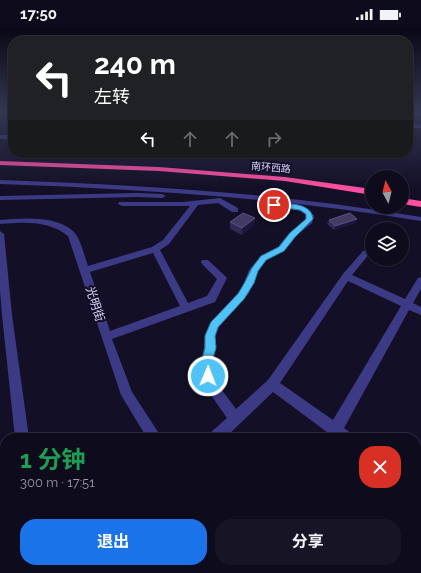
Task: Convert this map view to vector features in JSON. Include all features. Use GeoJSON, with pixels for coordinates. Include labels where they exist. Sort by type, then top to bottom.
{"type":"FeatureCollection","features":[{"type":"Feature","properties":{"kind":"highway","name":"南环西路"},"geometry":{"type":"LineString","coordinates":[[0,163],[167,170],[285,179],[365,191]]}},
{"type":"Feature","properties":{"kind":"highway","name":"南环西路"},"geometry":{"type":"LineString","coordinates":[[0,168],[157,176],[284,185],[365,195]]}},
{"type":"Feature","properties":{"kind":"highway"},"geometry":{"type":"LineString","coordinates":[[409,197],[421,198]]}},
{"type":"Feature","properties":{"kind":"highway"},"geometry":{"type":"LineString","coordinates":[[409,202],[421,204]]}},
{"type":"Feature","properties":{"kind":"street"},"geometry":{"type":"LineString","coordinates":[[0,181],[96,185],[326,203],[421,219]]}},
{"type":"Feature","properties":{"kind":"street"},"geometry":{"type":"LineString","coordinates":[[0,198],[131,195],[187,198],[204,194]]}},
{"type":"Feature","properties":{"kind":"street"},"geometry":{"type":"LineString","coordinates":[[204,194],[207,198],[219,200],[302,208],[308,212],[310,218],[309,221],[292,235],[281,249],[264,258],[254,270],[246,290],[214,325],[210,336],[210,348],[205,368],[210,384],[235,419]]}},
{"type":"Feature","properties":{"kind":"street"},"geometry":{"type":"LineString","coordinates":[[122,204],[195,204],[219,200],[235,210]]}},
{"type":"Feature","properties":{"kind":"street"},"geometry":{"type":"LineString","coordinates":[[84,270],[155,249],[166,242],[195,204]]}},
{"type":"Feature","properties":{"kind":"street","name":"光明街"},"geometry":{"type":"LineString","coordinates":[[0,222],[23,220],[45,222],[62,228],[71,234],[127,395],[152,433]]}},
{"type":"Feature","properties":{"kind":"street"},"geometry":{"type":"LineString","coordinates":[[0,234],[7,315],[21,433]]}},
{"type":"Feature","properties":{"kind":"street"},"geometry":{"type":"LineString","coordinates":[[155,249],[186,308]]}},
{"type":"Feature","properties":{"kind":"street"},"geometry":{"type":"LineString","coordinates":[[220,433],[272,384],[346,276],[365,253]]}},
{"type":"Feature","properties":{"kind":"street"},"geometry":{"type":"LineString","coordinates":[[106,337],[211,298],[222,278],[205,262]]}},
{"type":"Feature","properties":{"kind":"street"},"geometry":{"type":"LineString","coordinates":[[346,276],[421,312]]}},
{"type":"Feature","properties":{"kind":"street"},"geometry":{"type":"LineString","coordinates":[[335,430],[421,280]]}},
{"type":"Feature","properties":{"kind":"street"},"geometry":{"type":"LineString","coordinates":[[272,384],[339,433]]}},
{"type":"Feature","properties":{"kind":"building"},"geometry":{"type":"Polygon","coordinates":[[[271,200],[278,201],[275,213],[268,212],[271,200]]]}},
{"type":"Feature","properties":{"kind":"building"},"geometry":{"type":"Polygon","coordinates":[[[243,213],[255,218],[242,228],[230,222],[243,213]]]}},
{"type":"Feature","properties":{"kind":"building"},"geometry":{"type":"Polygon","coordinates":[[[350,213],[357,219],[335,226],[329,220],[350,213]]]}},
{"type":"Feature","properties":{"kind":"route"},"geometry":{"type":"LineString","coordinates":[[208,376],[205,368],[210,348],[210,336],[214,325],[222,315],[236,303],[246,290],[254,270],[264,258],[281,249],[292,235],[310,219],[309,214],[302,208],[274,205]]}}]}
